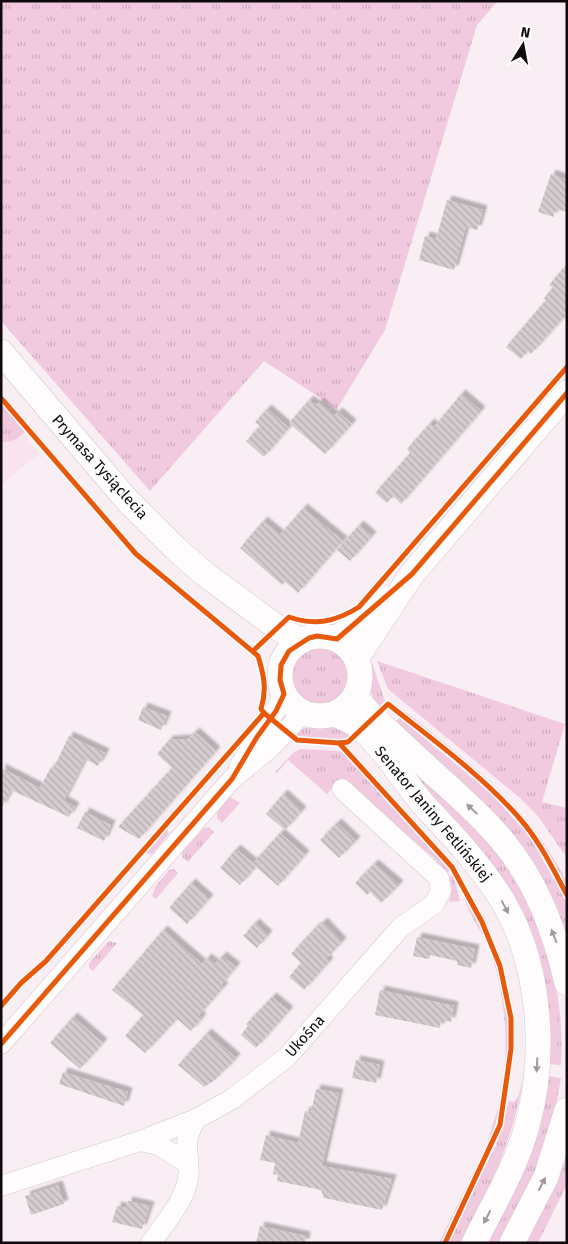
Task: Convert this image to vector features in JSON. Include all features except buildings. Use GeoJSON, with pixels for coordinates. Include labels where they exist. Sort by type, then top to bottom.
{"type":"FeatureCollection","features":[{"type":"Feature","properties":{"kind":"main road","name":"Prymasa Tysiąclecia"},"geometry":{"type":"LineString","coordinates":[[1,352],[128,500],[176,549],[206,576],[277,652],[281,665]]}},
{"type":"Feature","properties":{"kind":"main road"},"geometry":{"type":"LineString","coordinates":[[357,657],[412,574],[567,393]]}},
{"type":"Feature","properties":{"kind":"main road"},"geometry":{"type":"LineString","coordinates":[[337,640],[412,574]]}},
{"type":"Feature","properties":{"kind":"main road","name":"Prymasa Tysiąclecia"},"geometry":{"type":"LineString","coordinates":[[206,576],[278,628],[301,641]]}},
{"type":"Feature","properties":{"kind":"main road"},"geometry":{"type":"LineString","coordinates":[[317,636],[337,640],[346,644],[357,657],[361,674],[360,687],[346,708],[335,714],[321,717],[303,713],[287,700],[284,694],[280,680],[281,665],[288,652],[301,641],[317,636]]}},
{"type":"Feature","properties":{"kind":"main road","name":"Senator Janiny Fetlińskiej"},"geometry":{"type":"LineString","coordinates":[[355,697],[373,717],[506,844],[533,886],[544,909],[559,948],[567,983]]}},
{"type":"Feature","properties":{"kind":"main road","name":"Senator Janiny Fetlińskiej"},"geometry":{"type":"LineString","coordinates":[[335,714],[362,729],[421,801],[466,851],[496,890],[512,921],[525,955],[538,1018],[538,1070],[532,1104],[515,1161],[474,1243]]}},
{"type":"Feature","properties":{"kind":"main road"},"geometry":{"type":"LineString","coordinates":[[512,1243],[546,1177],[567,1111]]}},
{"type":"Feature","properties":{"kind":"street"},"geometry":{"type":"LineString","coordinates":[[232,779],[256,737],[271,720],[284,694]]}},
{"type":"Feature","properties":{"kind":"street"},"geometry":{"type":"LineString","coordinates":[[1,1044],[232,779],[271,747],[303,713]]}},
{"type":"Feature","properties":{"kind":"street","name":"Ukośna"},"geometry":{"type":"LineString","coordinates":[[1,1186],[140,1141],[196,1119],[232,1099],[287,1057],[400,928],[434,904],[442,891],[439,878],[425,862],[342,789]]}},
{"type":"Feature","properties":{"kind":"street"},"geometry":{"type":"LineString","coordinates":[[152,1243],[184,1193],[188,1177],[188,1133],[196,1119]]}},
{"type":"Feature","properties":{"kind":"street"},"geometry":{"type":"LineString","coordinates":[[140,1141],[159,1146],[187,1163]]}},
{"type":"Feature","properties":{"kind":"shaded area"},"geometry":{"type":"Polygon","coordinates":[[[1,408],[39,453],[3,483],[1,481],[1,408]]]}},
{"type":"Feature","properties":{"kind":"green space"},"geometry":{"type":"Polygon","coordinates":[[[1,1],[498,1],[477,25],[385,330],[337,409],[264,361],[150,491],[1,321],[1,1]]]}},
{"type":"Feature","properties":{"kind":"green space"},"geometry":{"type":"Polygon","coordinates":[[[1,404],[25,432],[11,441],[1,441],[1,404]]]}},
{"type":"Feature","properties":{"kind":"green space"},"geometry":{"type":"Polygon","coordinates":[[[321,648],[337,653],[345,661],[350,677],[345,693],[337,701],[321,706],[305,701],[297,693],[292,677],[297,661],[305,653],[321,648]]]}},
{"type":"Feature","properties":{"kind":"green space"},"geometry":{"type":"Polygon","coordinates":[[[377,661],[565,724],[542,802],[567,808],[567,858],[537,815],[520,798],[388,689],[377,661]]]}},
{"type":"Feature","properties":{"kind":"green space"},"geometry":{"type":"Polygon","coordinates":[[[372,663],[385,701],[377,710],[371,692],[372,663]]]}},
{"type":"Feature","properties":{"kind":"green space"},"geometry":{"type":"Polygon","coordinates":[[[406,712],[468,762],[507,798],[524,818],[541,839],[566,881],[567,888],[541,841],[517,810],[487,780],[405,714],[406,712]]]}},
{"type":"Feature","properties":{"kind":"green space"},"geometry":{"type":"Polygon","coordinates":[[[400,718],[488,791],[529,835],[567,903],[567,942],[561,924],[390,726],[400,718]]]}},
{"type":"Feature","properties":{"kind":"green space"},"geometry":{"type":"Polygon","coordinates":[[[329,727],[342,729],[352,734],[341,740],[326,741],[298,738],[293,734],[304,728],[329,727]]]}},
{"type":"Feature","properties":{"kind":"green space"},"geometry":{"type":"Polygon","coordinates":[[[301,749],[339,751],[346,754],[451,870],[447,873],[434,858],[342,778],[327,794],[288,760],[277,773],[275,772],[294,752],[301,749]]]}},
{"type":"Feature","properties":{"kind":"green space"},"geometry":{"type":"Polygon","coordinates":[[[392,753],[475,825],[496,850],[515,878],[543,937],[552,968],[561,1032],[561,1065],[549,1064],[541,974],[392,753]]]}},
{"type":"Feature","properties":{"kind":"green space"},"geometry":{"type":"Polygon","coordinates":[[[230,797],[240,803],[222,823],[217,818],[217,812],[230,797]]]}},
{"type":"Feature","properties":{"kind":"green space"},"geometry":{"type":"Polygon","coordinates":[[[167,827],[169,834],[152,854],[146,853],[167,827]]]}},
{"type":"Feature","properties":{"kind":"green space"},"geometry":{"type":"Polygon","coordinates":[[[209,827],[214,832],[188,862],[183,858],[182,852],[204,828],[209,827]]]}},
{"type":"Feature","properties":{"kind":"green space"},"geometry":{"type":"Polygon","coordinates":[[[174,869],[178,873],[156,899],[152,896],[155,887],[169,870],[174,869]]]}},
{"type":"Feature","properties":{"kind":"green space"},"geometry":{"type":"Polygon","coordinates":[[[453,874],[460,901],[449,902],[452,889],[449,878],[453,874]]]}},
{"type":"Feature","properties":{"kind":"green space"},"geometry":{"type":"Polygon","coordinates":[[[465,899],[473,910],[489,942],[502,984],[508,1028],[507,1072],[504,1094],[502,1092],[505,1037],[499,983],[489,948],[469,911],[465,899]]]}},
{"type":"Feature","properties":{"kind":"green space"},"geometry":{"type":"Polygon","coordinates":[[[109,941],[117,943],[93,971],[89,968],[89,963],[109,941]]]}},
{"type":"Feature","properties":{"kind":"green space"},"geometry":{"type":"Polygon","coordinates":[[[524,1074],[520,1096],[508,1140],[483,1202],[463,1243],[448,1243],[496,1145],[509,1101],[514,1102],[519,1095],[524,1074]]]}},
{"type":"Feature","properties":{"kind":"green space"},"geometry":{"type":"Polygon","coordinates":[[[548,1076],[561,1078],[555,1112],[543,1152],[501,1243],[486,1243],[548,1076]]]}},
{"type":"Feature","properties":{"kind":"green space"},"geometry":{"type":"Polygon","coordinates":[[[503,1100],[489,1144],[441,1243],[439,1243],[487,1144],[500,1101],[503,1100]]]}},
{"type":"Feature","properties":{"kind":"green space"},"geometry":{"type":"Polygon","coordinates":[[[567,1147],[567,1184],[538,1243],[523,1243],[567,1147]]]}},
{"type":"Feature","properties":{"kind":"cycle path"},"geometry":{"type":"LineString","coordinates":[[253,651],[289,617],[298,620],[325,621],[342,616],[359,607],[567,367]]}},
{"type":"Feature","properties":{"kind":"cycle path"},"geometry":{"type":"LineString","coordinates":[[1,1044],[232,779],[257,737],[276,711],[284,694],[280,680],[281,665],[289,651],[309,638],[317,636],[337,639],[412,574],[567,393]]}},
{"type":"Feature","properties":{"kind":"cycle path"},"geometry":{"type":"LineString","coordinates":[[1,398],[136,554],[258,656],[264,682],[261,709],[264,713],[297,740],[339,743],[452,867],[482,922],[500,966],[511,1018],[511,1049],[500,1125],[445,1243]]}},
{"type":"Feature","properties":{"kind":"cycle path"},"geometry":{"type":"LineString","coordinates":[[339,743],[348,742],[388,704],[491,788],[521,820],[546,856],[567,895]]}},
{"type":"Feature","properties":{"kind":"cycle path"},"geometry":{"type":"LineString","coordinates":[[1,1006],[21,983],[46,961],[264,713]]}}]}
